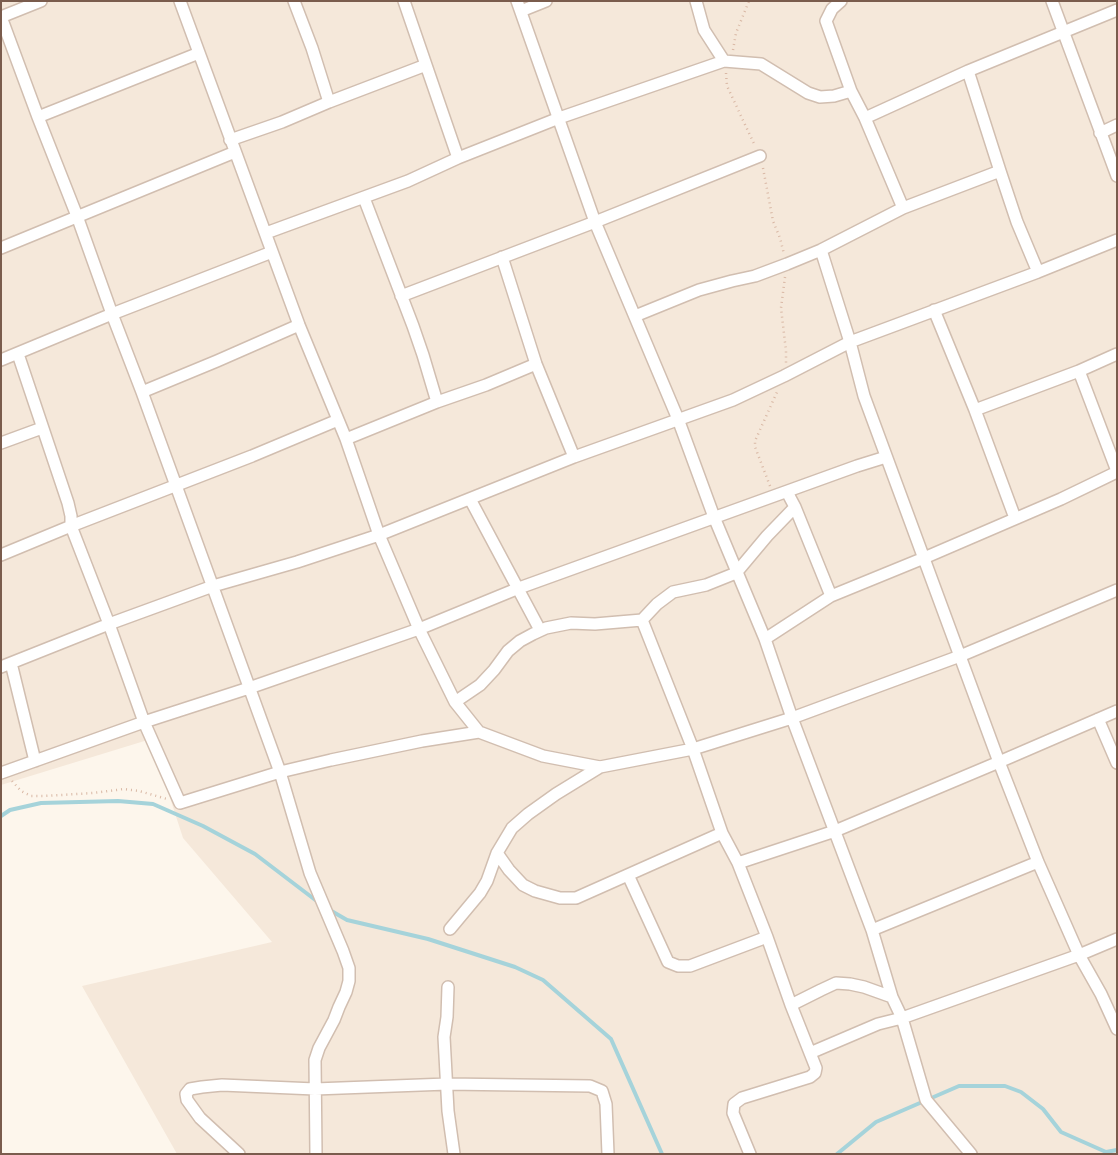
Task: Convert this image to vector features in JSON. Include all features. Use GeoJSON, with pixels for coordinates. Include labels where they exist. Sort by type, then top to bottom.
{"type":"FeatureCollection","features":[{"type":"Feature","properties":{"kind":"street"},"geometry":{"type":"LineString","coordinates":[[41,1],[1,17],[38,117],[78,216],[112,314],[280,772],[310,873],[349,968],[349,981],[346,992],[315,1060],[316,1154]]}},
{"type":"Feature","properties":{"kind":"street"},"geometry":{"type":"LineString","coordinates":[[180,1],[299,325],[346,439],[379,535],[419,629],[455,702],[479,732]]}},
{"type":"Feature","properties":{"kind":"street"},"geometry":{"type":"LineString","coordinates":[[294,1],[312,48],[329,102]]}},
{"type":"Feature","properties":{"kind":"street"},"geometry":{"type":"LineString","coordinates":[[404,1],[458,158]]}},
{"type":"Feature","properties":{"kind":"street"},"geometry":{"type":"LineString","coordinates":[[546,1],[519,6],[595,222],[678,419],[714,518],[765,639],[792,718],[872,930],[892,997],[902,1018],[926,1100],[970,1154]]}},
{"type":"Feature","properties":{"kind":"street"},"geometry":{"type":"LineString","coordinates":[[696,1],[704,30],[728,61]]}},
{"type":"Feature","properties":{"kind":"street"},"geometry":{"type":"LineString","coordinates":[[841,1],[832,9],[826,21],[851,91],[865,118],[904,208]]}},
{"type":"Feature","properties":{"kind":"street"},"geometry":{"type":"LineString","coordinates":[[1052,1],[1117,176]]}},
{"type":"Feature","properties":{"kind":"street"},"geometry":{"type":"LineString","coordinates":[[865,118],[968,71],[1117,10]]}},
{"type":"Feature","properties":{"kind":"street"},"geometry":{"type":"LineString","coordinates":[[38,117],[198,53]]}},
{"type":"Feature","properties":{"kind":"street"},"geometry":{"type":"LineString","coordinates":[[266,233],[364,198],[558,118],[728,61],[761,64],[808,93],[820,97],[834,96],[851,91]]}},
{"type":"Feature","properties":{"kind":"street"},"geometry":{"type":"LineString","coordinates":[[230,140],[282,122],[329,102],[426,66]]}},
{"type":"Feature","properties":{"kind":"street"},"geometry":{"type":"LineString","coordinates":[[968,71],[1017,222],[1038,272]]}},
{"type":"Feature","properties":{"kind":"street"},"geometry":{"type":"LineString","coordinates":[[1100,133],[1117,125]]}},
{"type":"Feature","properties":{"kind":"street"},"geometry":{"type":"LineString","coordinates":[[1,248],[235,152]]}},
{"type":"Feature","properties":{"kind":"street"},"geometry":{"type":"LineString","coordinates":[[401,296],[595,222],[760,156]]}},
{"type":"Feature","properties":{"kind":"street"},"geometry":{"type":"LineString","coordinates":[[635,316],[699,290],[755,276],[787,264],[821,250],[904,208],[1000,171]]}},
{"type":"Feature","properties":{"kind":"street"},"geometry":{"type":"LineString","coordinates":[[364,198],[423,355],[437,402]]}},
{"type":"Feature","properties":{"kind":"street"},"geometry":{"type":"LineString","coordinates":[[35,761],[6,665],[212,586],[297,562],[379,535],[574,457],[734,400],[850,342],[1038,272],[1117,240]]}},
{"type":"Feature","properties":{"kind":"street"},"geometry":{"type":"LineString","coordinates":[[821,250],[850,342],[864,396],[999,762],[1038,862],[1079,955],[1101,994],[1117,1029]]}},
{"type":"Feature","properties":{"kind":"street"},"geometry":{"type":"LineString","coordinates":[[1,360],[112,314],[272,252]]}},
{"type":"Feature","properties":{"kind":"street"},"geometry":{"type":"LineString","coordinates":[[502,257],[536,364],[574,457]]}},
{"type":"Feature","properties":{"kind":"street"},"geometry":{"type":"LineString","coordinates":[[934,310],[975,410],[1015,518]]}},
{"type":"Feature","properties":{"kind":"street"},"geometry":{"type":"LineString","coordinates":[[142,392],[299,325]]}},
{"type":"Feature","properties":{"kind":"street"},"geometry":{"type":"LineString","coordinates":[[18,354],[68,503],[71,526],[144,722],[180,803],[280,772],[376,750],[479,732],[543,756],[600,767]]}},
{"type":"Feature","properties":{"kind":"street"},"geometry":{"type":"LineString","coordinates":[[975,410],[1079,371],[1117,354]]}},
{"type":"Feature","properties":{"kind":"street"},"geometry":{"type":"LineString","coordinates":[[346,439],[536,364]]}},
{"type":"Feature","properties":{"kind":"street"},"geometry":{"type":"LineString","coordinates":[[765,639],[831,596],[924,558],[1117,472],[1079,371]]}},
{"type":"Feature","properties":{"kind":"street"},"geometry":{"type":"LineString","coordinates":[[1,555],[338,420]]}},
{"type":"Feature","properties":{"kind":"street"},"geometry":{"type":"LineString","coordinates":[[1,443],[42,428]]}},
{"type":"Feature","properties":{"kind":"street"},"geometry":{"type":"LineString","coordinates":[[4,772],[144,722],[419,629],[519,588],[886,457]]}},
{"type":"Feature","properties":{"kind":"street"},"geometry":{"type":"LineString","coordinates":[[787,492],[831,596]]}},
{"type":"Feature","properties":{"kind":"street"},"geometry":{"type":"LineString","coordinates":[[470,499],[540,630]]}},
{"type":"Feature","properties":{"kind":"street"},"geometry":{"type":"LineString","coordinates":[[455,702],[480,685],[508,651],[520,641],[540,630],[571,623],[594,624],[642,620],[657,604],[673,592],[706,585],[736,573],[779,522],[795,508]]}},
{"type":"Feature","properties":{"kind":"street"},"geometry":{"type":"LineString","coordinates":[[450,928],[480,892],[497,853],[512,828],[528,814],[600,767],[693,749],[792,718],[960,656],[1117,590]]}},
{"type":"Feature","properties":{"kind":"street"},"geometry":{"type":"LineString","coordinates":[[642,620],[693,749],[722,833],[738,863],[816,1068],[815,1073],[810,1077],[742,1098],[734,1104],[733,1112],[750,1154]]}},
{"type":"Feature","properties":{"kind":"street"},"geometry":{"type":"LineString","coordinates":[[738,863],[835,831],[1117,711]]}},
{"type":"Feature","properties":{"kind":"street"},"geometry":{"type":"LineString","coordinates":[[1098,719],[1117,763]]}},
{"type":"Feature","properties":{"kind":"street"},"geometry":{"type":"LineString","coordinates":[[497,853],[523,885],[535,891],[560,898],[576,898],[722,833]]}},
{"type":"Feature","properties":{"kind":"street"},"geometry":{"type":"LineString","coordinates":[[872,930],[1038,862]]}},
{"type":"Feature","properties":{"kind":"street"},"geometry":{"type":"LineString","coordinates":[[628,875],[668,962],[678,966],[690,966],[767,937]]}},
{"type":"Feature","properties":{"kind":"street"},"geometry":{"type":"LineString","coordinates":[[810,1054],[878,1024],[902,1018],[1117,940]]}},
{"type":"Feature","properties":{"kind":"street"},"geometry":{"type":"LineString","coordinates":[[791,1005],[836,984],[857,985],[892,997]]}},
{"type":"Feature","properties":{"kind":"street"},"geometry":{"type":"LineString","coordinates":[[448,987],[444,1038],[448,1111],[454,1154]]}},
{"type":"Feature","properties":{"kind":"street"},"geometry":{"type":"LineString","coordinates":[[239,1154],[200,1118],[187,1100],[186,1094],[190,1089],[222,1085],[315,1089],[447,1084],[590,1086],[602,1091],[606,1104],[608,1154]]}},
{"type":"Feature","properties":{"kind":"path"},"geometry":{"type":"LineString","coordinates":[[749,1],[736,33],[728,61],[727,86],[760,156],[773,221],[787,264],[781,298],[786,351],[784,376],[755,441],[755,447],[774,497]]}},
{"type":"Feature","properties":{"kind":"path"},"geometry":{"type":"LineString","coordinates":[[4,772],[21,791],[31,796],[92,794],[124,788],[180,803]]}},
{"type":"Feature","properties":{"kind":"shaded area"},"geometry":{"type":"Polygon","coordinates":[[[1,1],[1117,1],[1117,1154],[177,1154],[82,986],[272,942],[183,838],[151,739],[1,785],[1,1]]]}},
{"type":"Feature","properties":{"kind":"waterway"},"geometry":{"type":"LineString","coordinates":[[1,816],[10,810],[41,803],[118,801],[153,804],[203,826],[255,854],[318,902]]}},
{"type":"Feature","properties":{"kind":"waterway"},"geometry":{"type":"LineString","coordinates":[[328,909],[347,920],[428,939],[515,967],[543,980],[611,1039],[662,1154]]}},
{"type":"Feature","properties":{"kind":"waterway"},"geometry":{"type":"LineString","coordinates":[[837,1154],[876,1122],[959,1086],[1005,1086],[1021,1092],[1043,1109],[1061,1132],[1106,1152],[1117,1150]]}}]}
